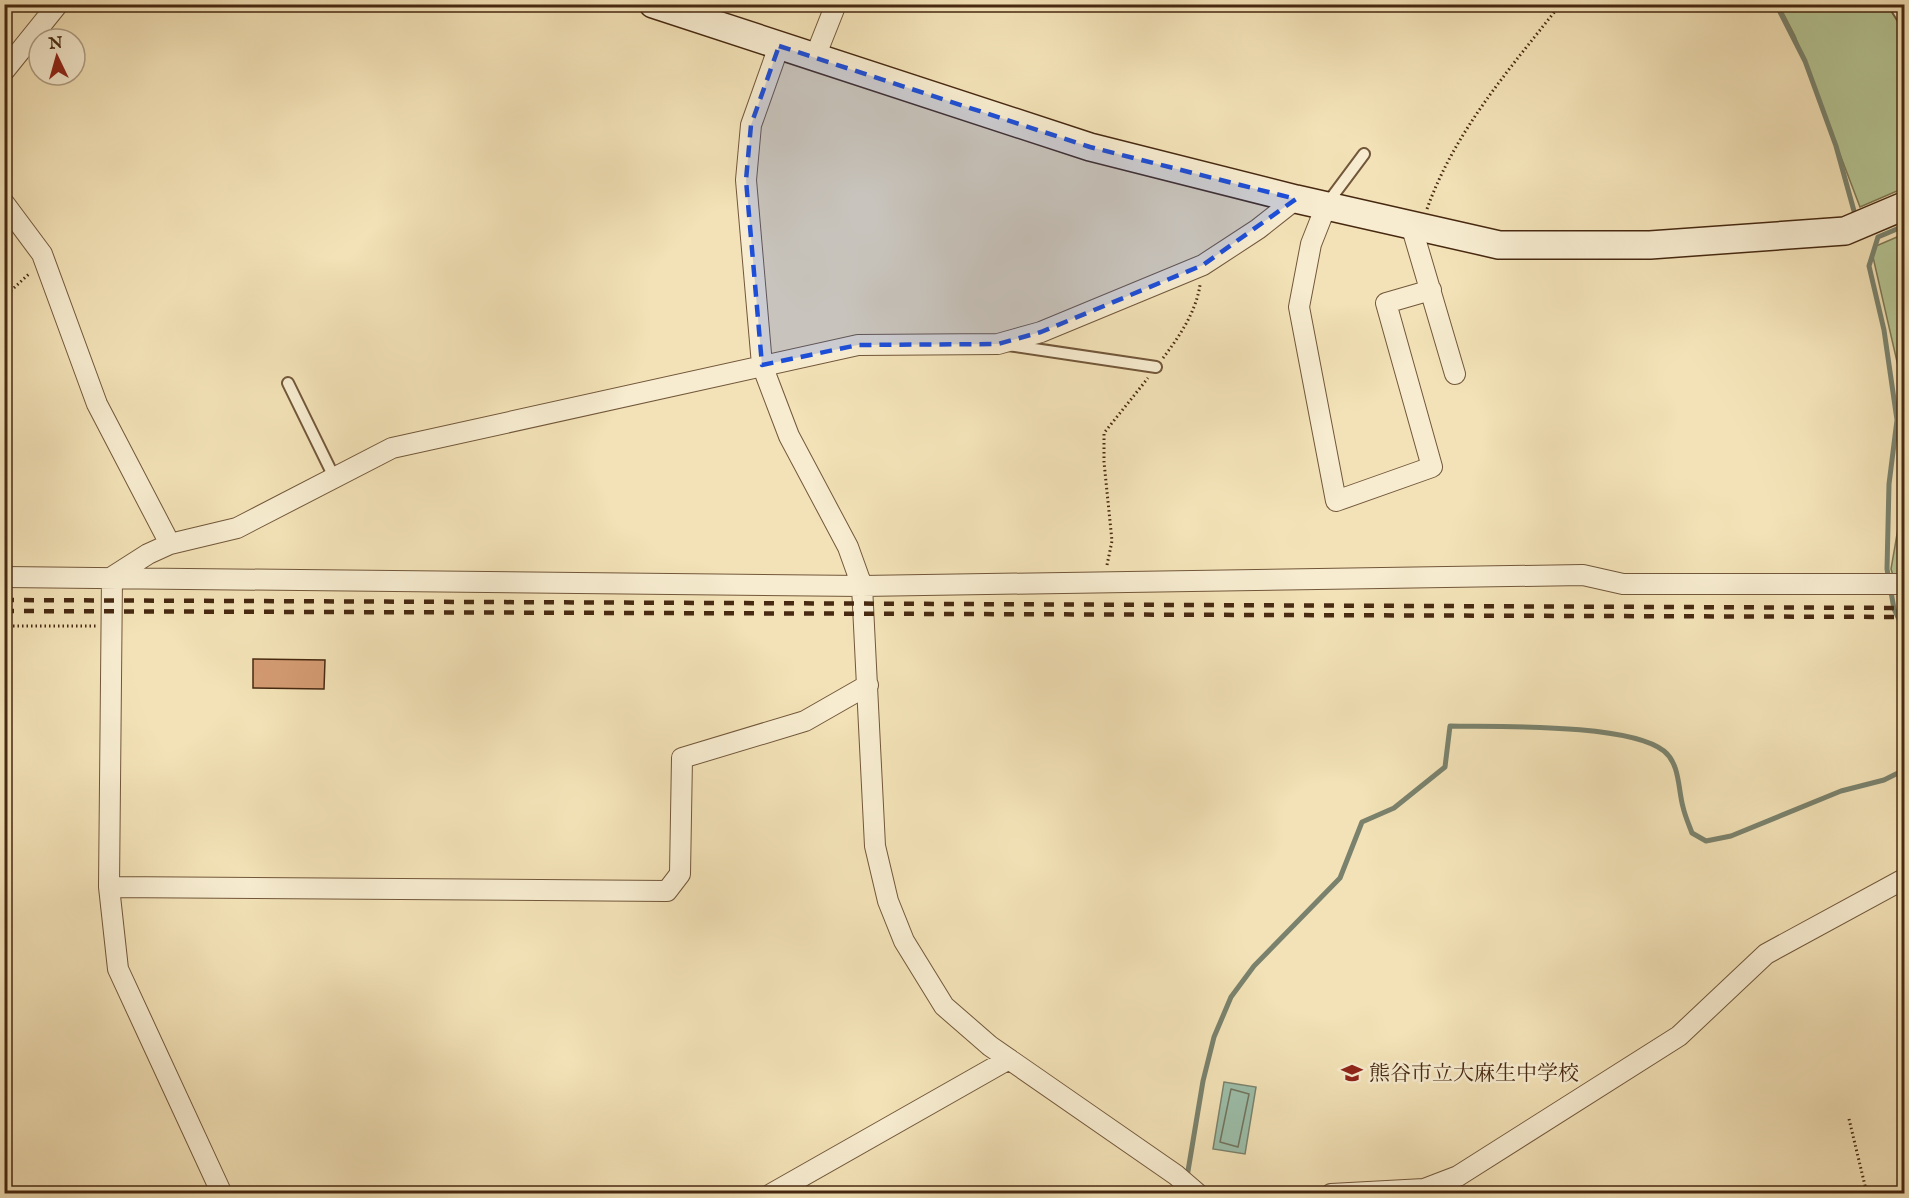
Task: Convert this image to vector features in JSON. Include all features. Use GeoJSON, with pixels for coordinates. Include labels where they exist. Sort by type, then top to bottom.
{"type":"FeatureCollection","features":[{"type":"Feature","properties":{"kind":"street"},"geometry":{"type":"LineString","coordinates":[[4,71],[58,4]]}},
{"type":"Feature","properties":{"kind":"street"},"geometry":{"type":"LineString","coordinates":[[653,4],[1090,147],[1296,199],[1499,245],[1650,245],[1845,231],[1905,206]]}},
{"type":"Feature","properties":{"kind":"street"},"geometry":{"type":"LineString","coordinates":[[815,57],[836,4]]}},
{"type":"Feature","properties":{"kind":"street"},"geometry":{"type":"LineString","coordinates":[[779,46],[751,125],[746,180],[762,365],[789,436],[848,547],[862,586],[875,846],[888,901],[904,941],[944,1006],[1009,1059],[1176,1175],[1195,1191]]}},
{"type":"Feature","properties":{"kind":"street"},"geometry":{"type":"LineString","coordinates":[[112,577],[148,554],[171,544],[237,528],[392,448],[858,345],[998,344],[1052,328],[1203,265],[1258,229],[1296,199]]}},
{"type":"Feature","properties":{"kind":"street"},"geometry":{"type":"LineString","coordinates":[[4,203],[44,260],[97,404],[171,544]]}},
{"type":"Feature","properties":{"kind":"street"},"geometry":{"type":"LineString","coordinates":[[1326,206],[1311,244],[1299,307],[1336,501],[1432,467],[1386,303],[1431,290]]}},
{"type":"Feature","properties":{"kind":"street"},"geometry":{"type":"LineString","coordinates":[[1416,226],[1431,290],[1455,374]]}},
{"type":"Feature","properties":{"kind":"street"},"geometry":{"type":"LineString","coordinates":[[4,577],[862,586],[1583,574],[1623,584],[1903,584]]}},
{"type":"Feature","properties":{"kind":"street"},"geometry":{"type":"LineString","coordinates":[[112,577],[109,887],[118,969],[222,1194]]}},
{"type":"Feature","properties":{"kind":"street"},"geometry":{"type":"LineString","coordinates":[[109,887],[667,891],[680,874],[682,758],[805,721],[868,685]]}},
{"type":"Feature","properties":{"kind":"street"},"geometry":{"type":"LineString","coordinates":[[1331,1194],[1424,1189],[1458,1176],[1679,1036],[1766,954],[1905,879]]}},
{"type":"Feature","properties":{"kind":"street"},"geometry":{"type":"LineString","coordinates":[[771,1194],[1009,1059]]}},
{"type":"Feature","properties":{"kind":"lane"},"geometry":{"type":"LineString","coordinates":[[1894,4],[1905,21]]}},
{"type":"Feature","properties":{"kind":"lane"},"geometry":{"type":"LineString","coordinates":[[1326,206],[1364,154]]}},
{"type":"Feature","properties":{"kind":"lane"},"geometry":{"type":"LineString","coordinates":[[998,344],[1156,368]]}},
{"type":"Feature","properties":{"kind":"lane"},"geometry":{"type":"LineString","coordinates":[[288,383],[334,477]]}},
{"type":"Feature","properties":{"kind":"path"},"geometry":{"type":"LineString","coordinates":[[1416,226],[1458,140],[1556,10],[1566,4]]}},
{"type":"Feature","properties":{"kind":"path"},"geometry":{"type":"LineString","coordinates":[[4,297],[44,260]]}},
{"type":"Feature","properties":{"kind":"path"},"geometry":{"type":"LineString","coordinates":[[1104,582],[1112,541],[1104,462],[1104,433],[1175,342],[1198,302],[1203,265]]}},
{"type":"Feature","properties":{"kind":"path"},"geometry":{"type":"LineString","coordinates":[[4,626],[111,626]]}},
{"type":"Feature","properties":{"kind":"path"},"geometry":{"type":"LineString","coordinates":[[1849,1119],[1867,1194]]}},
{"type":"Feature","properties":{"kind":"highlighted area"},"geometry":{"type":"Polygon","coordinates":[[[779,46],[1090,147],[1296,199],[1203,265],[1041,332],[998,344],[858,345],[762,365],[746,180],[751,125],[779,46]]]}},
{"type":"Feature","properties":{"kind":"shaded area"},"geometry":{"type":"Polygon","coordinates":[[[1779,5],[1904,5],[1904,188],[1860,207],[1795,36],[1779,5]]]}},
{"type":"Feature","properties":{"kind":"shaded area"},"geometry":{"type":"Polygon","coordinates":[[[1904,234],[1904,441],[1898,366],[1873,257],[1876,246],[1904,234]]]}},
{"type":"Feature","properties":{"kind":"shaded area"},"geometry":{"type":"Polygon","coordinates":[[[1904,494],[1904,579],[1894,579],[1891,569],[1904,494]]]}},
{"type":"Feature","properties":{"kind":"water"},"geometry":{"type":"Polygon","coordinates":[[[1224,1082],[1256,1087],[1245,1154],[1213,1149],[1224,1082]]]}},
{"type":"Feature","properties":{"kind":"building"},"geometry":{"type":"Polygon","coordinates":[[[253,659],[325,660],[324,689],[253,688],[253,659]]]}},
{"type":"Feature","properties":{"kind":"waterway"},"geometry":{"type":"LineString","coordinates":[[1776,4],[1805,61],[1836,146],[1854,211]]}},
{"type":"Feature","properties":{"kind":"waterway"},"geometry":{"type":"LineString","coordinates":[[1904,226],[1878,237],[1869,266],[1884,330],[1897,420],[1889,484],[1887,569],[1894,609],[1904,630]]}},
{"type":"Feature","properties":{"kind":"waterway"},"geometry":{"type":"LineString","coordinates":[[1187,1177],[1203,1081],[1214,1037],[1231,997],[1254,966],[1340,878],[1362,822],[1394,808],[1445,767],[1450,726],[1562,728],[1622,735],[1647,742],[1669,756],[1676,770],[1681,800],[1692,833],[1706,841],[1731,836],[1841,791],[1884,780],[1904,770]]}},
{"type":"Feature","properties":{"kind":"railway"},"geometry":{"type":"LineString","coordinates":[[4,600],[1904,608]]}},
{"type":"Feature","properties":{"kind":"railway"},"geometry":{"type":"LineString","coordinates":[[4,611],[1904,617]]}},
{"type":"Feature","properties":{"kind":"place","name":"熊谷市立大麻生中学校"},"geometry":{"type":"Point","coordinates":[1352,1073]}}]}
